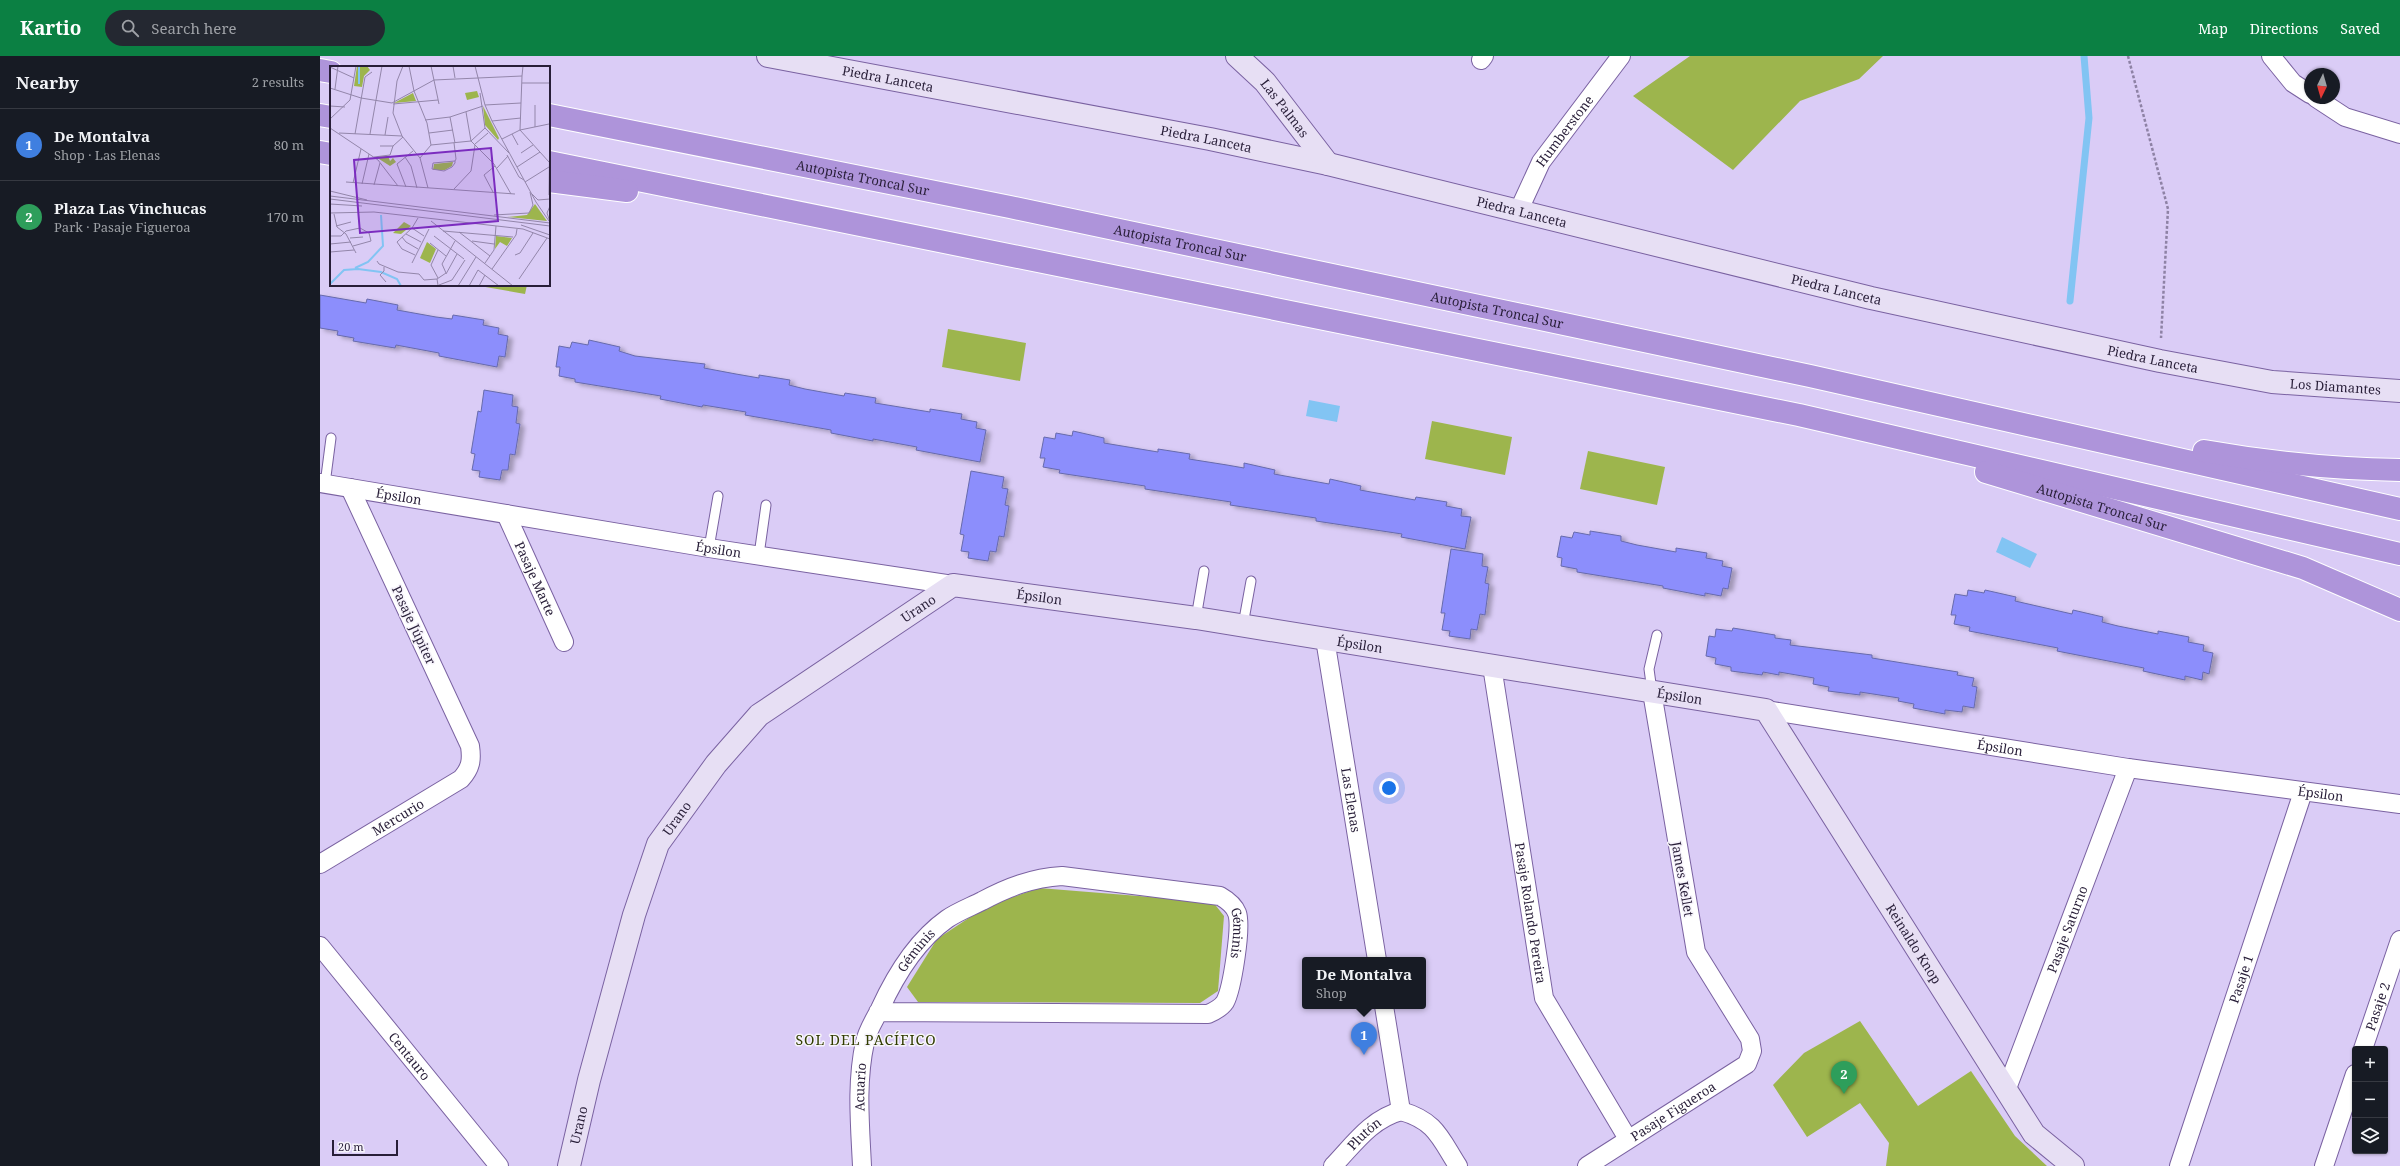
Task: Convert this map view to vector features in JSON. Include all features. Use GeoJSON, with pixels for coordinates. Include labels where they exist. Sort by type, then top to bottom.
{"type":"FeatureCollection","features":[{"type":"Feature","properties":{"kind":"highway"},"geometry":{"type":"LineString","coordinates":[[320,70],[330,72]]}},
{"type":"Feature","properties":{"kind":"highway"},"geometry":{"type":"LineString","coordinates":[[320,115],[330,117]]}},
{"type":"Feature","properties":{"kind":"highway","name":"Autopista Troncal Sur"},"geometry":{"type":"LineString","coordinates":[[550,115],[1010,207],[1810,376],[2400,509]]}},
{"type":"Feature","properties":{"kind":"highway"},"geometry":{"type":"LineString","coordinates":[[320,152],[330,154]]}},
{"type":"Feature","properties":{"kind":"highway","name":"Autopista Troncal Sur"},"geometry":{"type":"LineString","coordinates":[[550,162],[1799,415],[2400,554]]}},
{"type":"Feature","properties":{"kind":"highway"},"geometry":{"type":"LineString","coordinates":[[550,181],[796,212]]}},
{"type":"Feature","properties":{"kind":"highway","name":"Autopista Troncal Sur"},"geometry":{"type":"LineString","coordinates":[[1810,376],[2228,455],[2365,469],[2400,470]]}},
{"type":"Feature","properties":{"kind":"highway","name":"Autopista Troncal Sur"},"geometry":{"type":"LineString","coordinates":[[1799,415],[2303,568],[2400,610]]}},
{"type":"Feature","properties":{"kind":"street","name":"Piedra Lanceta"},"geometry":{"type":"LineString","coordinates":[[768,56],[1210,139],[1328,164],[1871,298],[2160,360],[2272,382]]}},
{"type":"Feature","properties":{"kind":"street","name":"Las Palmas"},"geometry":{"type":"LineString","coordinates":[[1237,56],[1264,82],[1328,164]]}},
{"type":"Feature","properties":{"kind":"street"},"geometry":{"type":"LineString","coordinates":[[2270,56],[2293,83],[2304,90]]}},
{"type":"Feature","properties":{"kind":"street","name":"Humberstone"},"geometry":{"type":"LineString","coordinates":[[1518,212],[1541,162],[1619,57]]}},
{"type":"Feature","properties":{"kind":"street"},"geometry":{"type":"LineString","coordinates":[[2325,104],[2345,117],[2400,134]]}},
{"type":"Feature","properties":{"kind":"street","name":"Los Diamantes"},"geometry":{"type":"LineString","coordinates":[[2272,382],[2388,392],[2400,391]]}},
{"type":"Feature","properties":{"kind":"street","name":"Épsilon"},"geometry":{"type":"LineString","coordinates":[[322,484],[708,548],[953,585],[1243,625],[2128,768],[2400,804]]}},
{"type":"Feature","properties":{"kind":"street","name":"Pasaje Júpiter"},"geometry":{"type":"LineString","coordinates":[[350,488],[470,746],[471,764]]}},
{"type":"Feature","properties":{"kind":"street","name":"Pasaje Marte"},"geometry":{"type":"LineString","coordinates":[[506,514],[564,642]]}},
{"type":"Feature","properties":{"kind":"street","name":"Urano"},"geometry":{"type":"LineString","coordinates":[[569,1166],[589,1080],[634,915],[658,844],[716,764],[759,715],[953,585]]}},
{"type":"Feature","properties":{"kind":"street","name":"Las Elenas"},"geometry":{"type":"LineString","coordinates":[[1325,639],[1377,957]]}},
{"type":"Feature","properties":{"kind":"street","name":"Pasaje Rolando Pereira"},"geometry":{"type":"LineString","coordinates":[[1492,666],[1544,998],[1628,1139]]}},
{"type":"Feature","properties":{"kind":"street","name":"James Kellet"},"geometry":{"type":"LineString","coordinates":[[1652,692],[1696,952],[1750,1038],[1752,1051]]}},
{"type":"Feature","properties":{"kind":"street","name":"Reinaldo Knop"},"geometry":{"type":"LineString","coordinates":[[1766,710],[2034,1134],[2073,1166]]}},
{"type":"Feature","properties":{"kind":"street","name":"Mercurio"},"geometry":{"type":"LineString","coordinates":[[320,864],[461,779],[471,764]]}},
{"type":"Feature","properties":{"kind":"street","name":"Pasaje Saturno"},"geometry":{"type":"LineString","coordinates":[[2006,1091],[2128,768]]}},
{"type":"Feature","properties":{"kind":"street","name":"Pasaje 1"},"geometry":{"type":"LineString","coordinates":[[2179,1166],[2303,792]]}},
{"type":"Feature","properties":{"kind":"street","name":"Géminis"},"geometry":{"type":"LineString","coordinates":[[1045,877],[1067,877],[1220,896],[1232,905],[1239,920],[1239,937],[1228,993],[1220,1008],[1208,1014],[878,1012],[903,966],[942,924],[995,893],[1028,880],[1045,877]]}},
{"type":"Feature","properties":{"kind":"street","name":"Pasaje 2"},"geometry":{"type":"LineString","coordinates":[[2364,1046],[2400,940]]}},
{"type":"Feature","properties":{"kind":"street","name":"Centauro"},"geometry":{"type":"LineString","coordinates":[[320,946],[499,1166]]}},
{"type":"Feature","properties":{"kind":"street"},"geometry":{"type":"LineString","coordinates":[[1384,1009],[1401,1111],[1419,1116],[1432,1126],[1458,1166]]}},
{"type":"Feature","properties":{"kind":"street","name":"Acuario"},"geometry":{"type":"LineString","coordinates":[[862,1166],[859,1084],[865,1040],[878,1012]]}},
{"type":"Feature","properties":{"kind":"street","name":"Pasaje Figueroa"},"geometry":{"type":"LineString","coordinates":[[1587,1166],[1747,1064],[1752,1051]]}},
{"type":"Feature","properties":{"kind":"street"},"geometry":{"type":"LineString","coordinates":[[2324,1166],[2352,1082]]}},
{"type":"Feature","properties":{"kind":"street","name":"Plutón"},"geometry":{"type":"LineString","coordinates":[[1333,1166],[1376,1122],[1386,1115],[1401,1111]]}},
{"type":"Feature","properties":{"kind":"lane"},"geometry":{"type":"LineString","coordinates":[[322,484],[331,438]]}},
{"type":"Feature","properties":{"kind":"lane"},"geometry":{"type":"LineString","coordinates":[[708,548],[718,496]]}},
{"type":"Feature","properties":{"kind":"lane"},"geometry":{"type":"LineString","coordinates":[[759,555],[766,505]]}},
{"type":"Feature","properties":{"kind":"lane"},"geometry":{"type":"LineString","coordinates":[[1196,618],[1204,571]]}},
{"type":"Feature","properties":{"kind":"lane"},"geometry":{"type":"LineString","coordinates":[[1243,625],[1251,581]]}},
{"type":"Feature","properties":{"kind":"lane"},"geometry":{"type":"LineString","coordinates":[[1652,692],[1649,669],[1657,635]]}},
{"type":"Feature","properties":{"kind":"path"},"geometry":{"type":"LineString","coordinates":[[2128,56],[2168,209],[2160,360]]}},
{"type":"Feature","properties":{"kind":"green space"},"geometry":{"type":"Polygon","coordinates":[[[1690,56],[1883,56],[1859,79],[1800,101],[1733,170],[1633,96],[1690,56]]]}},
{"type":"Feature","properties":{"kind":"green space"},"geometry":{"type":"Polygon","coordinates":[[[480,286],[527,286],[525,294],[480,286]]]}},
{"type":"Feature","properties":{"kind":"green space"},"geometry":{"type":"Polygon","coordinates":[[[948,329],[1026,343],[1020,381],[942,367],[948,329]]]}},
{"type":"Feature","properties":{"kind":"green space"},"geometry":{"type":"Polygon","coordinates":[[[1432,421],[1512,437],[1505,475],[1425,459],[1432,421]]]}},
{"type":"Feature","properties":{"kind":"green space"},"geometry":{"type":"Polygon","coordinates":[[[1588,451],[1665,467],[1657,505],[1580,489],[1588,451]]]}},
{"type":"Feature","properties":{"kind":"green space"},"geometry":{"type":"Polygon","coordinates":[[[1039,888],[1213,902],[1224,916],[1218,991],[1200,1003],[918,1002],[907,987],[937,939],[987,906],[1039,888]]]}},
{"type":"Feature","properties":{"kind":"green space"},"geometry":{"type":"Polygon","coordinates":[[[1860,1021],[1918,1106],[1971,1071],[2015,1136],[2047,1166],[1886,1166],[1889,1143],[1860,1103],[1807,1137],[1773,1085],[1804,1053],[1860,1021]]]}},
{"type":"Feature","properties":{"kind":"water"},"geometry":{"type":"Polygon","coordinates":[[[1309,400],[1340,406],[1337,422],[1306,416],[1309,400]]]}},
{"type":"Feature","properties":{"kind":"water"},"geometry":{"type":"Polygon","coordinates":[[[2002,537],[2037,554],[2030,568],[1996,552],[2002,537]]]}},
{"type":"Feature","properties":{"kind":"building"},"geometry":{"type":"Polygon","coordinates":[[[320,295],[366,303],[367,299],[398,305],[397,310],[436,317],[452,319],[453,315],[484,320],[483,325],[499,328],[498,334],[508,336],[505,357],[499,356],[497,367],[439,356],[439,353],[396,345],[395,348],[353,341],[354,338],[337,335],[338,331],[320,328],[320,295]]]}},
{"type":"Feature","properties":{"kind":"building"},"geometry":{"type":"Polygon","coordinates":[[[589,340],[620,347],[619,351],[635,356],[705,364],[704,368],[759,378],[759,375],[790,380],[789,385],[805,389],[844,396],[845,393],[876,398],[875,403],[930,412],[930,409],[962,414],[961,419],[977,422],[976,428],[986,430],[980,462],[916,450],[917,447],[873,439],[873,441],[831,433],[831,430],[745,415],[746,412],[703,405],[702,407],[660,399],[661,396],[575,382],[575,379],[559,376],[560,367],[556,367],[559,346],[570,348],[572,342],[588,345],[589,340]]]}},
{"type":"Feature","properties":{"kind":"building"},"geometry":{"type":"Polygon","coordinates":[[[484,390],[513,395],[512,406],[518,407],[516,423],[520,424],[515,455],[510,454],[508,470],[502,470],[500,480],[479,477],[480,471],[472,470],[475,454],[471,453],[478,411],[481,412],[484,390]]]}},
{"type":"Feature","properties":{"kind":"building"},"geometry":{"type":"Polygon","coordinates":[[[1073,431],[1104,438],[1104,443],[1158,452],[1158,449],[1190,454],[1189,459],[1244,468],[1244,463],[1275,470],[1274,474],[1329,484],[1330,479],[1361,486],[1360,490],[1415,500],[1416,497],[1447,502],[1446,506],[1462,509],[1461,516],[1471,517],[1465,549],[1401,537],[1402,534],[1316,521],[1316,518],[1230,505],[1231,502],[1145,489],[1145,486],[1059,473],[1060,470],[1043,467],[1045,458],[1040,458],[1044,437],[1055,439],[1056,433],[1072,436],[1073,431]]]}},
{"type":"Feature","properties":{"kind":"building"},"geometry":{"type":"Polygon","coordinates":[[[971,471],[1004,477],[1002,488],[1008,489],[1005,505],[1009,506],[1004,537],[999,536],[996,552],[990,551],[988,561],[968,558],[969,552],[961,551],[964,535],[960,534],[971,471]]]}},
{"type":"Feature","properties":{"kind":"building"},"geometry":{"type":"Polygon","coordinates":[[[1590,531],[1621,536],[1621,541],[1637,545],[1676,552],[1676,548],[1707,553],[1706,558],[1723,561],[1722,566],[1732,568],[1728,589],[1723,588],[1721,596],[1705,593],[1705,596],[1663,588],[1663,586],[1577,572],[1577,569],[1561,566],[1562,558],[1557,557],[1561,536],[1572,538],[1574,532],[1590,535],[1590,531]]]}},
{"type":"Feature","properties":{"kind":"building"},"geometry":{"type":"Polygon","coordinates":[[[1451,549],[1483,554],[1482,566],[1488,567],[1485,583],[1489,584],[1485,615],[1480,614],[1477,630],[1471,629],[1470,639],[1449,636],[1450,631],[1442,630],[1445,613],[1441,613],[1451,549]]]}},
{"type":"Feature","properties":{"kind":"building"},"geometry":{"type":"Polygon","coordinates":[[[1968,590],[1984,593],[1985,590],[2016,597],[2015,601],[2072,614],[2073,610],[2103,617],[2102,622],[2118,626],[2158,634],[2158,631],[2189,637],[2188,642],[2204,645],[2203,651],[2213,653],[2209,674],[2203,672],[2202,680],[2185,676],[2185,680],[2143,671],[2144,668],[2057,651],[2058,648],[1969,631],[1970,627],[1954,624],[1956,615],[1951,615],[1955,594],[1967,596],[1968,590]]]}},
{"type":"Feature","properties":{"kind":"building"},"geometry":{"type":"Polygon","coordinates":[[[1733,628],[1775,635],[1775,638],[1791,640],[1790,645],[1872,655],[1872,658],[1958,672],[1957,675],[1974,678],[1972,686],[1977,687],[1974,708],[1963,706],[1962,712],[1945,710],[1945,714],[1913,708],[1914,704],[1898,701],[1899,698],[1860,692],[1860,695],[1828,691],[1829,687],[1813,684],[1814,678],[1779,672],[1779,675],[1763,672],[1762,675],[1731,671],[1731,667],[1715,664],[1716,658],[1706,656],[1709,636],[1715,637],[1716,629],[1732,631],[1733,628]]]}},
{"type":"Feature","properties":{"kind":"waterway"},"geometry":{"type":"LineString","coordinates":[[2070,301],[2089,118],[2084,56]]}},
{"type":"Feature","properties":{"kind":"place","name":"De Montalva"},"geometry":{"type":"Point","coordinates":[1364,1055]}},
{"type":"Feature","properties":{"kind":"place","name":"Plaza Las Vinchucas"},"geometry":{"type":"Point","coordinates":[1844,1094]}},
{"type":"Feature","properties":{"kind":"district","name":"SOL DEL PACÍFICO"},"geometry":{"type":"Point","coordinates":[866,1040]}}]}
